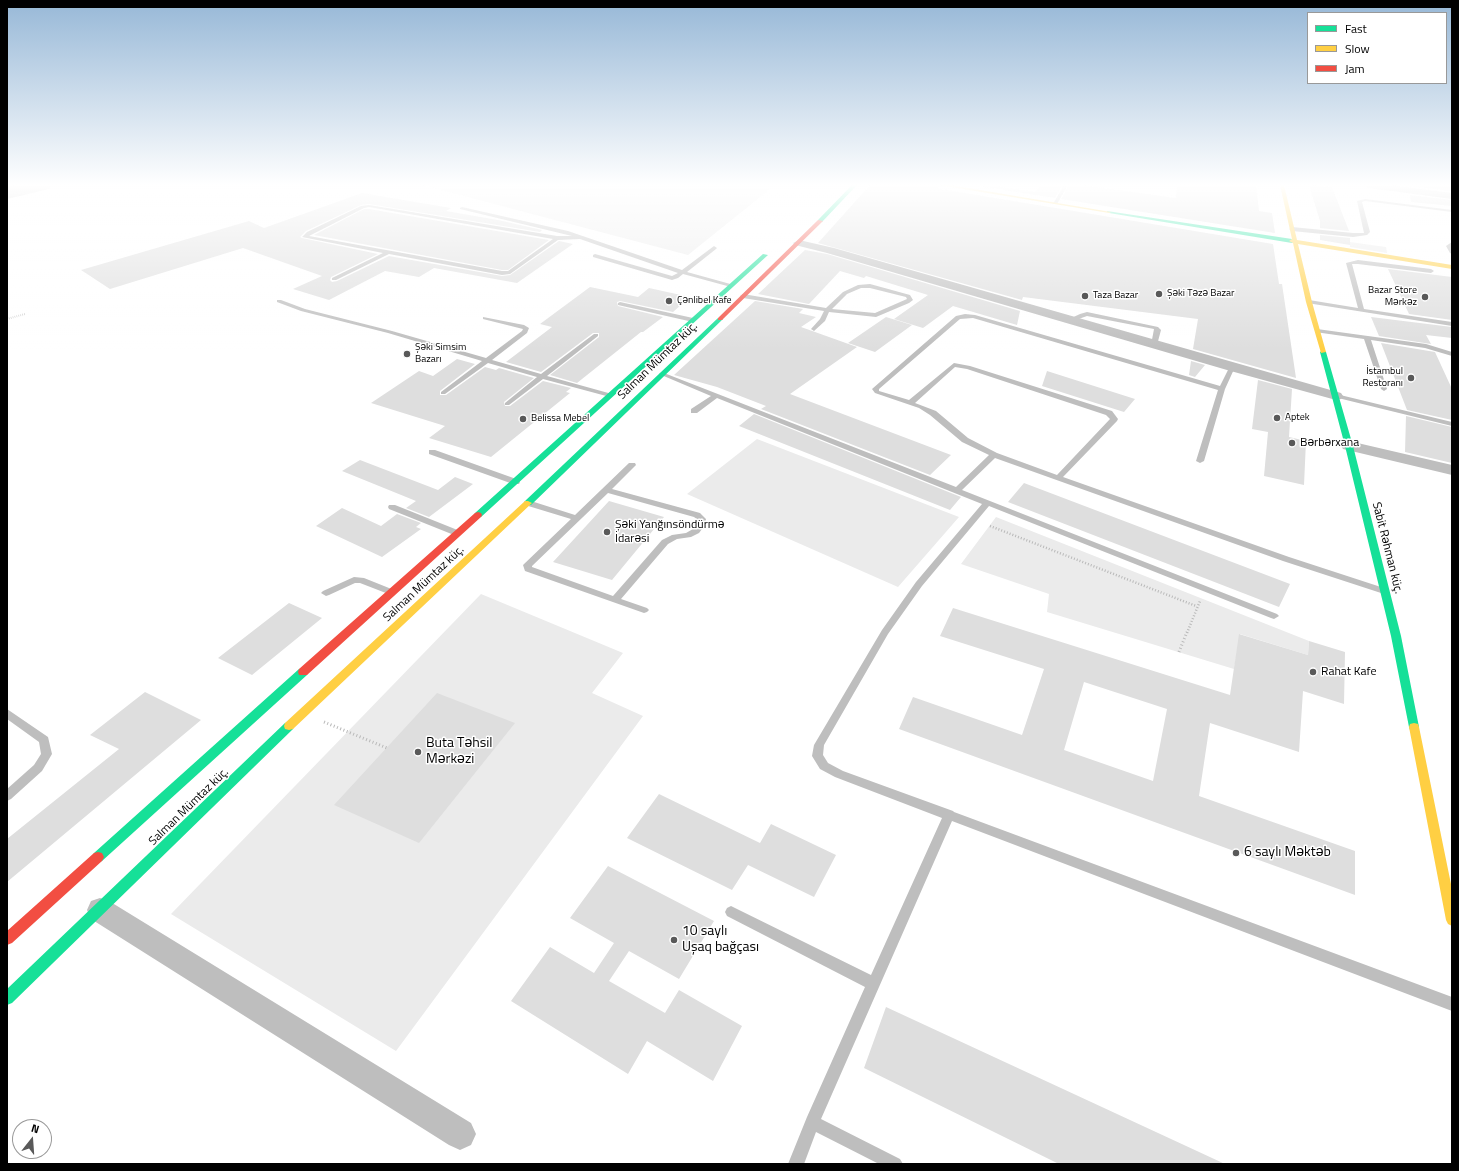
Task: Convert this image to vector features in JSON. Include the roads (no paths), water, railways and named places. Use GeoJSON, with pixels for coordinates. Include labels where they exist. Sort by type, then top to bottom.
{"type":"FeatureCollection","features":[{"type":"Feature","properties":{"kind":"main road","name":"Salman Mümtaz küç."},"geometry":{"type":"LineString","coordinates":[[7,998],[303,713],[528,503],[801,240]]}},
{"type":"Feature","properties":{"kind":"main road"},"geometry":{"type":"LineString","coordinates":[[1280,240],[1452,267]]}},
{"type":"Feature","properties":{"kind":"main road","name":"Sabit Rəhman küç."},"geometry":{"type":"LineString","coordinates":[[1295,242],[1317,331],[1349,446],[1396,636],[1452,920]]}},
{"type":"Feature","properties":{"kind":"main road"},"geometry":{"type":"LineString","coordinates":[[8,938],[457,533],[508,496],[516,482],[770,250]]}},
{"type":"Feature","properties":{"kind":"main road"},"geometry":{"type":"LineString","coordinates":[[731,285],[750,289]]}},
{"type":"Feature","properties":{"kind":"main road"},"geometry":{"type":"LineString","coordinates":[[703,310],[723,315]]}},
{"type":"Feature","properties":{"kind":"main road"},"geometry":{"type":"LineString","coordinates":[[508,496],[528,503]]}},
{"type":"Feature","properties":{"kind":"street"},"geometry":{"type":"LineString","coordinates":[[798,243],[830,250],[1232,368],[1336,396]]}},
{"type":"Feature","properties":{"kind":"street"},"geometry":{"type":"LineString","coordinates":[[1349,446],[1452,470]]}},
{"type":"Feature","properties":{"kind":"street"},"geometry":{"type":"LineString","coordinates":[[100,910],[460,1134]]}},
{"type":"Feature","properties":{"kind":"lane"},"geometry":{"type":"LineString","coordinates":[[320,240],[502,273],[510,272],[555,240]]}},
{"type":"Feature","properties":{"kind":"lane"},"geometry":{"type":"LineString","coordinates":[[590,240],[682,272],[731,285]]}},
{"type":"Feature","properties":{"kind":"lane"},"geometry":{"type":"LineString","coordinates":[[1452,244],[1449,246],[1452,252]]}},
{"type":"Feature","properties":{"kind":"lane"},"geometry":{"type":"LineString","coordinates":[[595,256],[669,277],[676,277],[714,248]]}},
{"type":"Feature","properties":{"kind":"lane"},"geometry":{"type":"LineString","coordinates":[[334,279],[389,252]]}},
{"type":"Feature","properties":{"kind":"lane"},"geometry":{"type":"LineString","coordinates":[[1361,309],[1348,263],[1358,262],[1431,271]]}},
{"type":"Feature","properties":{"kind":"lane"},"geometry":{"type":"LineString","coordinates":[[743,296],[826,310],[876,316],[910,300],[908,296],[870,286],[860,286],[845,293],[826,310],[823,320],[814,330]]}},
{"type":"Feature","properties":{"kind":"lane"},"geometry":{"type":"LineString","coordinates":[[279,302],[309,312],[390,332],[610,395]]}},
{"type":"Feature","properties":{"kind":"lane"},"geometry":{"type":"LineString","coordinates":[[1310,302],[1452,324]]}},
{"type":"Feature","properties":{"kind":"lane"},"geometry":{"type":"LineString","coordinates":[[620,304],[692,320]]}},
{"type":"Feature","properties":{"kind":"lane"},"geometry":{"type":"LineString","coordinates":[[1222,389],[973,316],[958,317],[874,389],[877,392],[910,403],[933,413],[965,440],[994,455],[1286,559],[1385,592]]}},
{"type":"Feature","properties":{"kind":"lane"},"geometry":{"type":"LineString","coordinates":[[443,393],[525,332],[526,328],[522,326],[485,318]]}},
{"type":"Feature","properties":{"kind":"lane"},"geometry":{"type":"LineString","coordinates":[[1317,331],[1426,346],[1452,354]]}},
{"type":"Feature","properties":{"kind":"lane"},"geometry":{"type":"LineString","coordinates":[[507,404],[596,335]]}},
{"type":"Feature","properties":{"kind":"lane"},"geometry":{"type":"LineString","coordinates":[[1367,338],[1384,389]]}},
{"type":"Feature","properties":{"kind":"lane"},"geometry":{"type":"LineString","coordinates":[[910,403],[954,365],[968,366],[1109,414],[1114,419],[1058,478]]}},
{"type":"Feature","properties":{"kind":"lane"},"geometry":{"type":"LineString","coordinates":[[1200,461],[1222,389],[1232,368]]}},
{"type":"Feature","properties":{"kind":"lane"},"geometry":{"type":"LineString","coordinates":[[662,374],[1274,616]]}},
{"type":"Feature","properties":{"kind":"lane"},"geometry":{"type":"LineString","coordinates":[[694,411],[716,396]]}},
{"type":"Feature","properties":{"kind":"lane"},"geometry":{"type":"LineString","coordinates":[[1336,396],[1452,424]]}},
{"type":"Feature","properties":{"kind":"lane"},"geometry":{"type":"LineString","coordinates":[[432,452],[516,482]]}},
{"type":"Feature","properties":{"kind":"lane"},"geometry":{"type":"LineString","coordinates":[[956,491],[994,455]]}},
{"type":"Feature","properties":{"kind":"lane"},"geometry":{"type":"LineString","coordinates":[[632,465],[527,565],[528,569],[644,610]]}},
{"type":"Feature","properties":{"kind":"lane"},"geometry":{"type":"LineString","coordinates":[[606,490],[697,515],[702,519],[701,524],[696,531],[688,535],[675,537],[665,542],[615,600]]}},
{"type":"Feature","properties":{"kind":"lane"},"geometry":{"type":"LineString","coordinates":[[528,503],[577,518]]}},
{"type":"Feature","properties":{"kind":"lane"},"geometry":{"type":"LineString","coordinates":[[987,503],[919,584],[884,632],[819,745],[817,756],[824,766],[839,774],[1452,1004]]}},
{"type":"Feature","properties":{"kind":"lane"},"geometry":{"type":"LineString","coordinates":[[392,507],[457,533]]}},
{"type":"Feature","properties":{"kind":"lane"},"geometry":{"type":"LineString","coordinates":[[326,593],[354,580],[361,580],[391,592]]}},
{"type":"Feature","properties":{"kind":"lane"},"geometry":{"type":"LineString","coordinates":[[7,713],[44,740],[47,754],[38,768],[7,796]]}},
{"type":"Feature","properties":{"kind":"lane"},"geometry":{"type":"LineString","coordinates":[[796,1164],[812,1122],[949,814]]}},
{"type":"Feature","properties":{"kind":"lane"},"geometry":{"type":"LineString","coordinates":[[731,912],[874,984]]}},
{"type":"Feature","properties":{"kind":"lane"},"geometry":{"type":"LineString","coordinates":[[812,1122],[895,1164]]}},
{"type":"Feature","properties":{"kind":"place","name":"Şəki Təzə Bazar"},"geometry":{"type":"Point","coordinates":[1159,294]}},
{"type":"Feature","properties":{"kind":"place","name":"Taza Bazar"},"geometry":{"type":"Point","coordinates":[1085,296]}},
{"type":"Feature","properties":{"kind":"place","name":"Bazar Store Mərkəz"},"geometry":{"type":"Point","coordinates":[1425,297]}},
{"type":"Feature","properties":{"kind":"place","name":"Çənlibel Kafe"},"geometry":{"type":"Point","coordinates":[669,301]}},
{"type":"Feature","properties":{"kind":"place","name":"Şəki Simsim Bazarı"},"geometry":{"type":"Point","coordinates":[407,354]}},
{"type":"Feature","properties":{"kind":"place","name":"İstambul Restoranı"},"geometry":{"type":"Point","coordinates":[1411,378]}},
{"type":"Feature","properties":{"kind":"place","name":"Aptek"},"geometry":{"type":"Point","coordinates":[1277,418]}},
{"type":"Feature","properties":{"kind":"place","name":"Belissa Mebel"},"geometry":{"type":"Point","coordinates":[523,419]}},
{"type":"Feature","properties":{"kind":"place","name":"Bərbərxana"},"geometry":{"type":"Point","coordinates":[1292,443]}},
{"type":"Feature","properties":{"kind":"place","name":"Şəki Yanğınsöndürmə İdarəsi"},"geometry":{"type":"Point","coordinates":[607,532]}},
{"type":"Feature","properties":{"kind":"place","name":"Rahat Kafe"},"geometry":{"type":"Point","coordinates":[1313,672]}},
{"type":"Feature","properties":{"kind":"place","name":"Buta Təhsil Mərkəzi"},"geometry":{"type":"Point","coordinates":[418,752]}},
{"type":"Feature","properties":{"kind":"place","name":"6 saylı Məktəb"},"geometry":{"type":"Point","coordinates":[1236,853]}},
{"type":"Feature","properties":{"kind":"place","name":"10 saylı Uşaq bağçası"},"geometry":{"type":"Point","coordinates":[674,940]}}]}
